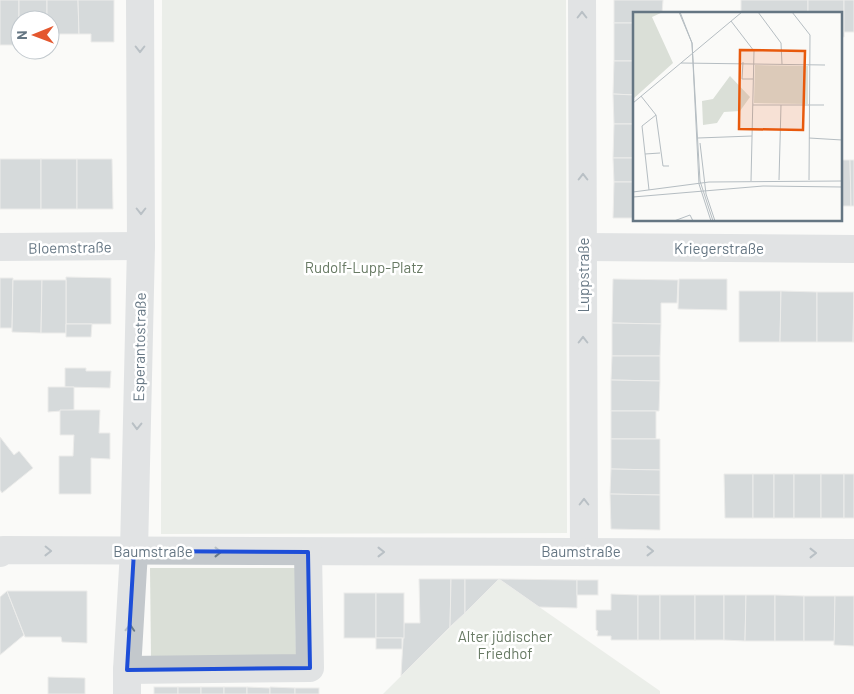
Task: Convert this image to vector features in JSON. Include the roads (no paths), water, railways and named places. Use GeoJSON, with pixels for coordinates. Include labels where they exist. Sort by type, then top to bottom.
{"type":"FeatureCollection","features":[{"type":"Feature","properties":{"kind":"street","name":"Esperantostraße"},"geometry":{"type":"LineString","coordinates":[[127,682],[134,552],[141,246],[140,0]]}},
{"type":"Feature","properties":{"kind":"street","name":"Luppstraße"},"geometry":{"type":"LineString","coordinates":[[582,0],[584,551]]}},
{"type":"Feature","properties":{"kind":"street","name":"Bloemstraße"},"geometry":{"type":"LineString","coordinates":[[0,248],[141,246]]}},
{"type":"Feature","properties":{"kind":"street","name":"Kriegerstraße"},"geometry":{"type":"LineString","coordinates":[[583,247],[854,249]]}},
{"type":"Feature","properties":{"kind":"street","name":"Baumstraße"},"geometry":{"type":"LineString","coordinates":[[0,553],[3,550],[134,552],[584,551],[854,553]]}},
{"type":"Feature","properties":{"kind":"street"},"geometry":{"type":"LineString","coordinates":[[127,682],[310,668],[308,552]]}},
{"type":"Feature","properties":{"kind":"park label","name":"Rudolf-Lupp-Platz"},"geometry":{"type":"Point","coordinates":[364,267]}},
{"type":"Feature","properties":{"kind":"park label","name":"Alter jüdischer Friedhof"},"geometry":{"type":"Point","coordinates":[505,644]}}]}
